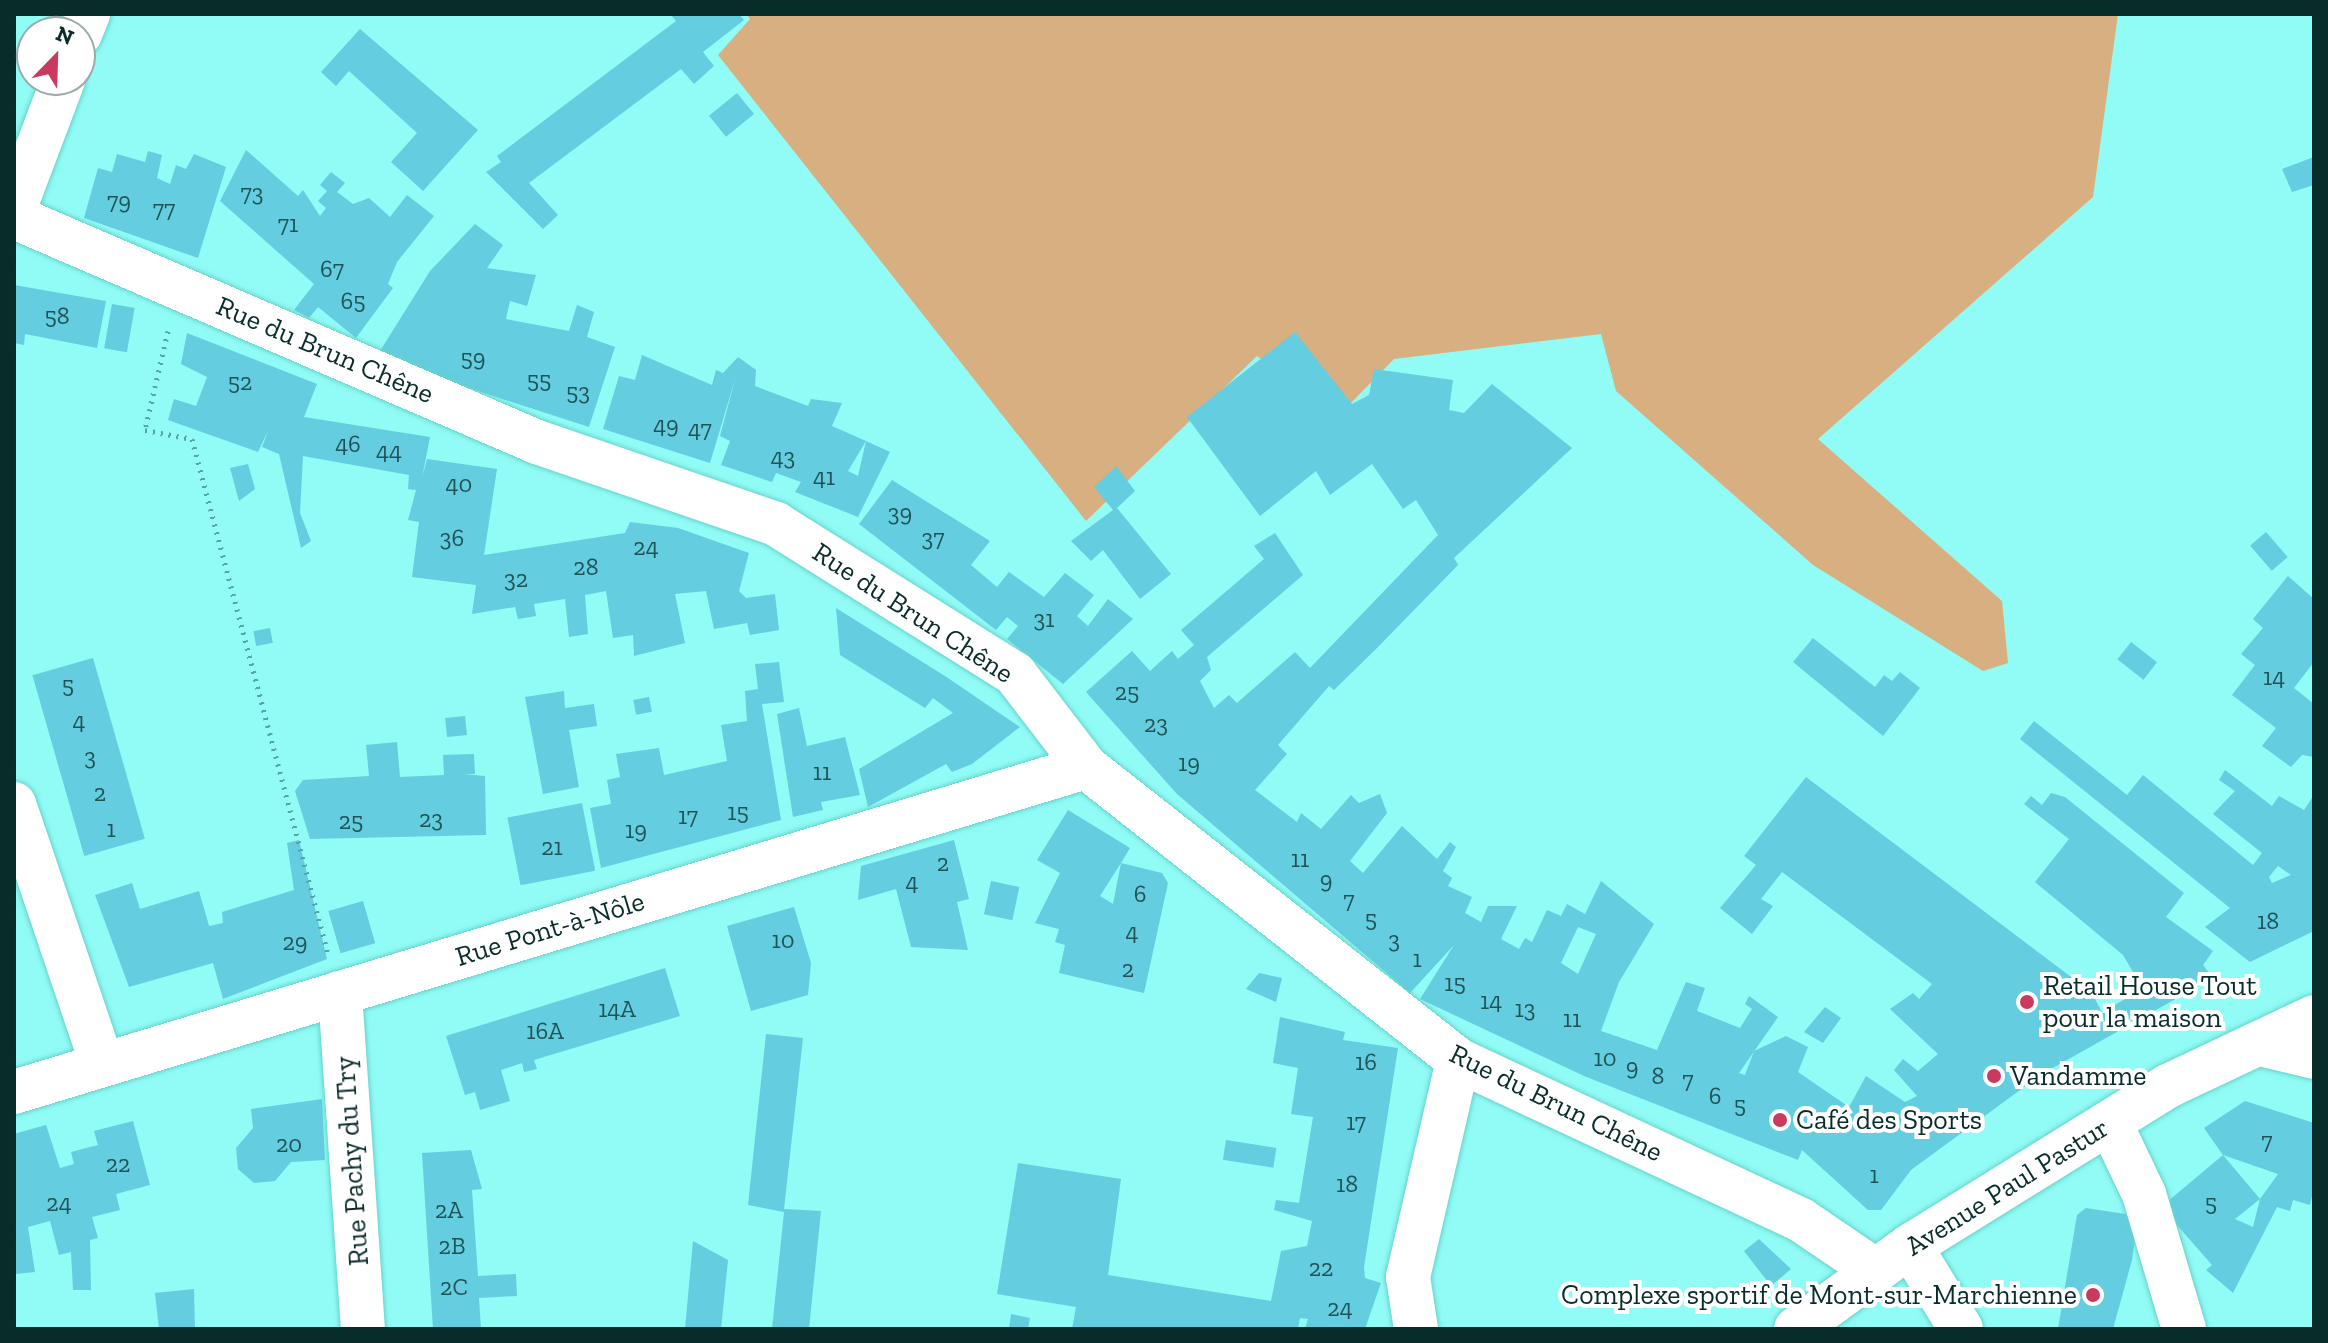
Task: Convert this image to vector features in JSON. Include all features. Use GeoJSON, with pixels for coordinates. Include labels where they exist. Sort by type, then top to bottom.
{"type":"FeatureCollection","features":[{"type":"Feature","properties":{"kind":"street"},"geometry":{"type":"LineString","coordinates":[[14,210],[57,96]]}},
{"type":"Feature","properties":{"kind":"street","name":"Rue du Brun Chêne"},"geometry":{"type":"LineString","coordinates":[[14,217],[537,442],[776,524],[1015,674],[1086,767],[1458,1060],[1801,1220],[1893,1258]]}},
{"type":"Feature","properties":{"kind":"street","name":"Rue Pont-à-Nôle"},"geometry":{"type":"LineString","coordinates":[[14,1092],[1086,767]]}},
{"type":"Feature","properties":{"kind":"street"},"geometry":{"type":"LineString","coordinates":[[14,804],[102,1064]]}},
{"type":"Feature","properties":{"kind":"street","name":"Rue Pachy du Try"},"geometry":{"type":"LineString","coordinates":[[340,993],[363,1329]]}},
{"type":"Feature","properties":{"kind":"street","name":"Avenue Paul Pastur"},"geometry":{"type":"LineString","coordinates":[[1796,1329],[1893,1258],[2110,1123],[2314,1017]]}},
{"type":"Feature","properties":{"kind":"street"},"geometry":{"type":"LineString","coordinates":[[2260,1044],[2314,1057]]}},
{"type":"Feature","properties":{"kind":"street"},"geometry":{"type":"LineString","coordinates":[[1416,1329],[1408,1277],[1458,1060]]}},
{"type":"Feature","properties":{"kind":"street"},"geometry":{"type":"LineString","coordinates":[[2110,1123],[2144,1194],[2184,1329]]}},
{"type":"Feature","properties":{"kind":"street"},"geometry":{"type":"LineString","coordinates":[[1893,1258],[1961,1329]]}},
{"type":"Feature","properties":{"kind":"path"},"geometry":{"type":"LineString","coordinates":[[178,287],[145,430],[192,439],[293,844],[340,993]]}},
{"type":"Feature","properties":{"kind":"shaded area"},"geometry":{"type":"Polygon","coordinates":[[[746,14],[2118,14],[2093,197],[1818,439],[2002,601],[2008,663],[1983,671],[1813,565],[1616,391],[1601,334],[1394,359],[1340,414],[1257,356],[1086,521],[718,55],[750,19],[746,14]]]}},
{"type":"Feature","properties":{"kind":"building"},"geometry":{"type":"Polygon","coordinates":[[[670,14],[739,14],[744,20],[703,52],[714,66],[694,84],[681,69],[529,183],[558,215],[543,229],[486,172],[501,162],[497,156],[676,21],[670,14]]]}},
{"type":"Feature","properties":{"kind":"building"},"geometry":{"type":"Polygon","coordinates":[[[360,29],[478,130],[423,191],[391,162],[417,133],[349,71],[336,86],[321,72],[360,29]]]}},
{"type":"Feature","properties":{"kind":"building"},"geometry":{"type":"Polygon","coordinates":[[[737,93],[754,114],[726,137],[709,116],[737,93]]]}},
{"type":"Feature","properties":{"kind":"building"},"geometry":{"type":"Polygon","coordinates":[[[246,150],[298,196],[303,190],[320,216],[326,208],[318,201],[327,191],[320,185],[331,172],[345,183],[337,192],[353,204],[369,198],[390,217],[407,195],[434,216],[397,262],[388,284],[393,288],[356,338],[318,307],[309,318],[294,310],[314,284],[220,201],[246,150]]]}},
{"type":"Feature","properties":{"kind":"building"},"geometry":{"type":"Polygon","coordinates":[[[148,151],[162,155],[157,178],[170,184],[176,165],[186,169],[194,154],[226,167],[198,258],[84,218],[98,168],[112,172],[117,154],[145,162],[148,151]]]}},
{"type":"Feature","properties":{"kind":"building"},"geometry":{"type":"Polygon","coordinates":[[[2314,157],[2314,185],[2292,192],[2282,169],[2314,157]]]}},
{"type":"Feature","properties":{"kind":"building"},"geometry":{"type":"Polygon","coordinates":[[[475,224],[503,245],[487,268],[536,275],[527,306],[510,301],[506,319],[569,331],[577,305],[594,312],[587,337],[615,347],[589,427],[447,381],[380,351],[430,271],[475,224]]]}},
{"type":"Feature","properties":{"kind":"building"},"geometry":{"type":"Polygon","coordinates":[[[14,285],[106,301],[97,348],[25,334],[24,345],[14,343],[14,285]]]}},
{"type":"Feature","properties":{"kind":"building"},"geometry":{"type":"Polygon","coordinates":[[[112,304],[135,308],[127,352],[104,348],[112,304]]]}},
{"type":"Feature","properties":{"kind":"building"},"geometry":{"type":"Polygon","coordinates":[[[1295,332],[1352,404],[1369,395],[1374,369],[1453,380],[1449,410],[1464,413],[1492,384],[1572,448],[1454,558],[1458,565],[1377,648],[1334,690],[1329,686],[1278,745],[1287,754],[1255,790],[1297,822],[1301,813],[1321,829],[1351,795],[1359,803],[1380,794],[1387,813],[1350,861],[1363,873],[1402,826],[1437,859],[1450,842],[1456,847],[1443,871],[1452,878],[1448,886],[1472,897],[1465,913],[1481,922],[1488,906],[1517,906],[1501,939],[1519,949],[1525,938],[1532,942],[1547,910],[1561,916],[1567,904],[1585,914],[1601,881],[1654,924],[1619,982],[1601,1031],[1657,1050],[1686,982],[1705,988],[1697,1011],[1740,1028],[1752,1009],[1745,1004],[1749,996],[1778,1017],[1754,1051],[1786,1036],[1808,1047],[1798,1072],[1849,1107],[1866,1076],[1905,1102],[1917,1096],[1894,1070],[1903,1059],[1918,1071],[1938,1054],[1890,1009],[1913,993],[1919,999],[1932,984],[1782,872],[1761,899],[1773,906],[1752,934],[1720,908],[1756,865],[1744,856],[1806,777],[2091,992],[2102,1012],[2143,989],[2123,955],[2035,882],[2069,839],[2024,804],[2031,796],[2042,805],[2051,793],[2065,797],[2184,893],[2166,917],[2213,951],[2203,965],[2213,978],[2042,1074],[1911,1170],[1881,1210],[1868,1210],[1802,1150],[1798,1160],[1584,1076],[1420,999],[1454,945],[1410,993],[1177,794],[1086,692],[1132,651],[1150,671],[1172,651],[1178,659],[1194,645],[1181,630],[1264,559],[1254,546],[1275,533],[1303,575],[1207,657],[1211,670],[1200,681],[1214,708],[1229,695],[1237,703],[1295,652],[1310,668],[1438,535],[1416,500],[1403,509],[1372,464],[1330,495],[1316,471],[1260,516],[1187,417],[1295,332]],[[1578,927],[1561,963],[1578,974],[1596,934],[1578,927]],[[1754,1052],[1739,1073],[1745,1075],[1754,1052]]]}},
{"type":"Feature","properties":{"kind":"building"},"geometry":{"type":"Polygon","coordinates":[[[187,333],[317,384],[304,417],[430,437],[422,478],[427,459],[497,469],[484,555],[625,533],[630,522],[678,528],[749,553],[739,591],[746,598],[775,594],[779,630],[750,635],[747,623],[714,629],[706,591],[675,594],[685,643],[634,656],[633,635],[613,638],[606,591],[585,595],[588,634],[569,637],[565,599],[534,604],[536,616],[518,619],[515,607],[472,614],[476,585],[412,577],[419,522],[408,520],[416,490],[408,489],[409,475],[303,456],[300,513],[311,541],[301,548],[279,454],[262,447],[269,429],[258,452],[168,420],[174,399],[196,406],[207,377],[181,364],[187,333]]]}},
{"type":"Feature","properties":{"kind":"building"},"geometry":{"type":"Polygon","coordinates":[[[642,355],[712,385],[716,370],[723,373],[738,357],[756,370],[755,386],[808,406],[811,399],[842,403],[832,426],[866,441],[890,452],[858,517],[795,492],[801,482],[776,473],[772,482],[721,465],[730,441],[720,436],[736,376],[710,463],[603,429],[619,376],[635,380],[642,355]],[[866,441],[848,471],[858,476],[866,441]]]}},
{"type":"Feature","properties":{"kind":"building"},"geometry":{"type":"Polygon","coordinates":[[[248,464],[255,489],[239,501],[230,468],[248,464]]]}},
{"type":"Feature","properties":{"kind":"building"},"geometry":{"type":"Polygon","coordinates":[[[1116,466],[1135,491],[1117,508],[1171,574],[1140,599],[1103,550],[1091,561],[1071,541],[1113,510],[1094,487],[1116,466]]]}},
{"type":"Feature","properties":{"kind":"building"},"geometry":{"type":"Polygon","coordinates":[[[892,480],[990,541],[971,565],[997,587],[1009,572],[1044,597],[1065,573],[1094,595],[1077,616],[1088,626],[1108,599],[1133,619],[1063,684],[1007,639],[1018,626],[1007,617],[996,630],[859,524],[892,480]]]}},
{"type":"Feature","properties":{"kind":"building"},"geometry":{"type":"Polygon","coordinates":[[[2266,532],[2288,557],[2272,571],[2250,546],[2266,532]]]}},
{"type":"Feature","properties":{"kind":"building"},"geometry":{"type":"Polygon","coordinates":[[[2288,576],[2314,599],[2314,662],[2294,688],[2314,704],[2314,757],[2302,755],[2291,767],[2262,746],[2276,728],[2232,695],[2255,665],[2241,654],[2263,628],[2253,619],[2288,576]]]}},
{"type":"Feature","properties":{"kind":"building"},"geometry":{"type":"Polygon","coordinates":[[[836,608],[1020,727],[972,764],[952,772],[946,764],[868,807],[859,769],[953,713],[933,698],[925,708],[840,655],[836,608]]]}},
{"type":"Feature","properties":{"kind":"building"},"geometry":{"type":"Polygon","coordinates":[[[270,628],[273,643],[256,646],[253,631],[270,628]]]}},
{"type":"Feature","properties":{"kind":"building"},"geometry":{"type":"Polygon","coordinates":[[[1813,638],[1875,687],[1884,675],[1892,681],[1900,672],[1920,688],[1883,736],[1793,662],[1813,638]]]}},
{"type":"Feature","properties":{"kind":"building"},"geometry":{"type":"Polygon","coordinates":[[[2131,642],[2157,662],[2143,680],[2117,659],[2131,642]]]}},
{"type":"Feature","properties":{"kind":"building"},"geometry":{"type":"Polygon","coordinates":[[[93,658],[145,839],[84,856],[32,675],[93,658]]]}},
{"type":"Feature","properties":{"kind":"building"},"geometry":{"type":"Polygon","coordinates":[[[779,662],[784,702],[762,704],[781,820],[601,868],[590,808],[611,804],[607,780],[620,777],[616,754],[659,748],[664,775],[727,761],[721,725],[747,721],[745,691],[758,689],[755,664],[779,662]]]}},
{"type":"Feature","properties":{"kind":"building"},"geometry":{"type":"Polygon","coordinates":[[[564,691],[565,708],[594,704],[597,726],[569,730],[579,787],[543,794],[525,697],[564,691]]]}},
{"type":"Feature","properties":{"kind":"building"},"geometry":{"type":"Polygon","coordinates":[[[649,697],[652,712],[636,715],[633,700],[649,697]]]}},
{"type":"Feature","properties":{"kind":"building"},"geometry":{"type":"Polygon","coordinates":[[[799,708],[807,746],[845,737],[860,795],[821,802],[823,810],[793,817],[777,714],[799,708]]]}},
{"type":"Feature","properties":{"kind":"building"},"geometry":{"type":"Polygon","coordinates":[[[465,716],[467,735],[447,737],[445,718],[465,716]]]}},
{"type":"Feature","properties":{"kind":"building"},"geometry":{"type":"Polygon","coordinates":[[[2034,721],[2127,795],[2143,775],[2253,865],[2262,853],[2213,814],[2235,791],[2219,780],[2225,770],[2272,806],[2279,796],[2304,810],[2314,795],[2314,931],[2250,962],[2205,927],[2230,908],[2020,739],[2034,721]],[[2278,866],[2269,877],[2272,883],[2291,875],[2278,866]]]}},
{"type":"Feature","properties":{"kind":"building"},"geometry":{"type":"Polygon","coordinates":[[[397,742],[400,777],[444,775],[443,755],[474,754],[475,774],[463,774],[485,776],[486,835],[310,839],[295,791],[303,780],[369,776],[366,745],[397,742]]]}},
{"type":"Feature","properties":{"kind":"building"},"geometry":{"type":"Polygon","coordinates":[[[582,803],[595,871],[521,885],[507,818],[582,803]]]}},
{"type":"Feature","properties":{"kind":"building"},"geometry":{"type":"Polygon","coordinates":[[[1068,810],[1130,848],[1121,863],[1162,873],[1168,883],[1144,993],[1059,973],[1065,945],[1055,942],[1059,929],[1035,923],[1060,873],[1037,860],[1068,810]],[[1121,863],[1100,896],[1113,904],[1121,863]]]}},
{"type":"Feature","properties":{"kind":"building"},"geometry":{"type":"Polygon","coordinates":[[[299,840],[327,959],[223,999],[213,963],[129,987],[95,895],[132,883],[140,909],[199,891],[209,926],[223,923],[222,912],[294,890],[287,843],[299,840]]]}},
{"type":"Feature","properties":{"kind":"building"},"geometry":{"type":"Polygon","coordinates":[[[954,840],[969,899],[957,902],[968,950],[911,947],[896,889],[858,900],[861,866],[954,840]]]}},
{"type":"Feature","properties":{"kind":"building"},"geometry":{"type":"Polygon","coordinates":[[[991,881],[1019,887],[1012,920],[984,914],[991,881]]]}},
{"type":"Feature","properties":{"kind":"building"},"geometry":{"type":"Polygon","coordinates":[[[363,901],[375,943],[341,953],[328,911],[363,901]]]}},
{"type":"Feature","properties":{"kind":"building"},"geometry":{"type":"Polygon","coordinates":[[[794,907],[811,963],[808,995],[751,1011],[727,926],[794,907]]]}},
{"type":"Feature","properties":{"kind":"building"},"geometry":{"type":"Polygon","coordinates":[[[665,968],[680,1016],[534,1060],[537,1069],[524,1072],[522,1063],[501,1070],[510,1101],[480,1110],[475,1092],[465,1095],[446,1036],[665,968]]]}},
{"type":"Feature","properties":{"kind":"building"},"geometry":{"type":"Polygon","coordinates":[[[1259,973],[1282,978],[1276,1002],[1246,989],[1259,973]]]}},
{"type":"Feature","properties":{"kind":"building"},"geometry":{"type":"Polygon","coordinates":[[[1825,1007],[1841,1018],[1823,1043],[1804,1032],[1825,1007]]]}},
{"type":"Feature","properties":{"kind":"building"},"geometry":{"type":"Polygon","coordinates":[[[1280,1017],[1345,1032],[1343,1040],[1398,1048],[1364,1267],[1365,1278],[1381,1283],[1365,1329],[1305,1329],[1308,1319],[1300,1318],[1298,1329],[1072,1329],[1076,1307],[997,1294],[1018,1163],[1121,1179],[1108,1275],[1271,1301],[1281,1251],[1307,1246],[1312,1221],[1274,1210],[1276,1200],[1299,1203],[1313,1117],[1291,1114],[1298,1068],[1273,1063],[1280,1017]]]}},
{"type":"Feature","properties":{"kind":"building"},"geometry":{"type":"Polygon","coordinates":[[[766,1034],[803,1038],[784,1209],[821,1211],[809,1329],[772,1329],[784,1212],[748,1205],[766,1034]]]}},
{"type":"Feature","properties":{"kind":"building"},"geometry":{"type":"Polygon","coordinates":[[[322,1099],[325,1160],[291,1162],[275,1181],[254,1183],[238,1169],[236,1148],[253,1128],[251,1109],[322,1099]]]}},
{"type":"Feature","properties":{"kind":"building"},"geometry":{"type":"Polygon","coordinates":[[[2245,1101],[2314,1123],[2314,1187],[2310,1205],[2293,1200],[2290,1211],[2277,1207],[2233,1293],[2206,1270],[2212,1265],[2161,1207],[2223,1155],[2204,1128],[2245,1101]],[[2223,1155],[2260,1199],[2278,1174],[2223,1155]],[[2260,1199],[2235,1219],[2253,1227],[2260,1199]]]}},
{"type":"Feature","properties":{"kind":"building"},"geometry":{"type":"Polygon","coordinates":[[[133,1121],[150,1185],[116,1194],[120,1210],[92,1217],[98,1238],[90,1240],[91,1290],[73,1290],[71,1252],[59,1255],[50,1221],[28,1227],[35,1272],[15,1274],[14,1134],[46,1125],[60,1168],[74,1164],[71,1152],[98,1145],[94,1131],[133,1121]]]}},
{"type":"Feature","properties":{"kind":"building"},"geometry":{"type":"Polygon","coordinates":[[[1226,1140],[1276,1148],[1273,1168],[1223,1160],[1226,1140]]]}},
{"type":"Feature","properties":{"kind":"building"},"geometry":{"type":"Polygon","coordinates":[[[471,1150],[482,1189],[472,1190],[478,1276],[516,1274],[517,1296],[479,1298],[481,1329],[433,1329],[422,1153],[471,1150]]]}},
{"type":"Feature","properties":{"kind":"building","name":"Complexe sportif de Mont-sur-Marchienne"},"geometry":{"type":"Polygon","coordinates":[[[2086,1208],[2138,1216],[2132,1260],[2113,1329],[2058,1329],[2077,1215],[2086,1208]]]}},
{"type":"Feature","properties":{"kind":"building"},"geometry":{"type":"Polygon","coordinates":[[[1759,1239],[1791,1269],[1771,1286],[1744,1251],[1759,1239]]]}},
{"type":"Feature","properties":{"kind":"building"},"geometry":{"type":"Polygon","coordinates":[[[693,1241],[728,1260],[721,1329],[685,1329],[693,1241]]]}},
{"type":"Feature","properties":{"kind":"building"},"geometry":{"type":"Polygon","coordinates":[[[194,1289],[195,1329],[159,1329],[155,1293],[194,1289]]]}},
{"type":"Feature","properties":{"kind":"building"},"geometry":{"type":"Polygon","coordinates":[[[1011,1314],[1030,1318],[1028,1329],[1009,1329],[1011,1314]]]}},
{"type":"Feature","properties":{"kind":"place","name":"Retail House Tout pour la maison"},"geometry":{"type":"Point","coordinates":[2027,1002]}},
{"type":"Feature","properties":{"kind":"place","name":"Vandamme"},"geometry":{"type":"Point","coordinates":[1994,1076]}},
{"type":"Feature","properties":{"kind":"place","name":"Café des Sports"},"geometry":{"type":"Point","coordinates":[1780,1120]}},
{"type":"Feature","properties":{"kind":"place","name":"Complexe sportif de Mont-sur-Marchienne"},"geometry":{"type":"Point","coordinates":[2093,1295]}}]}
